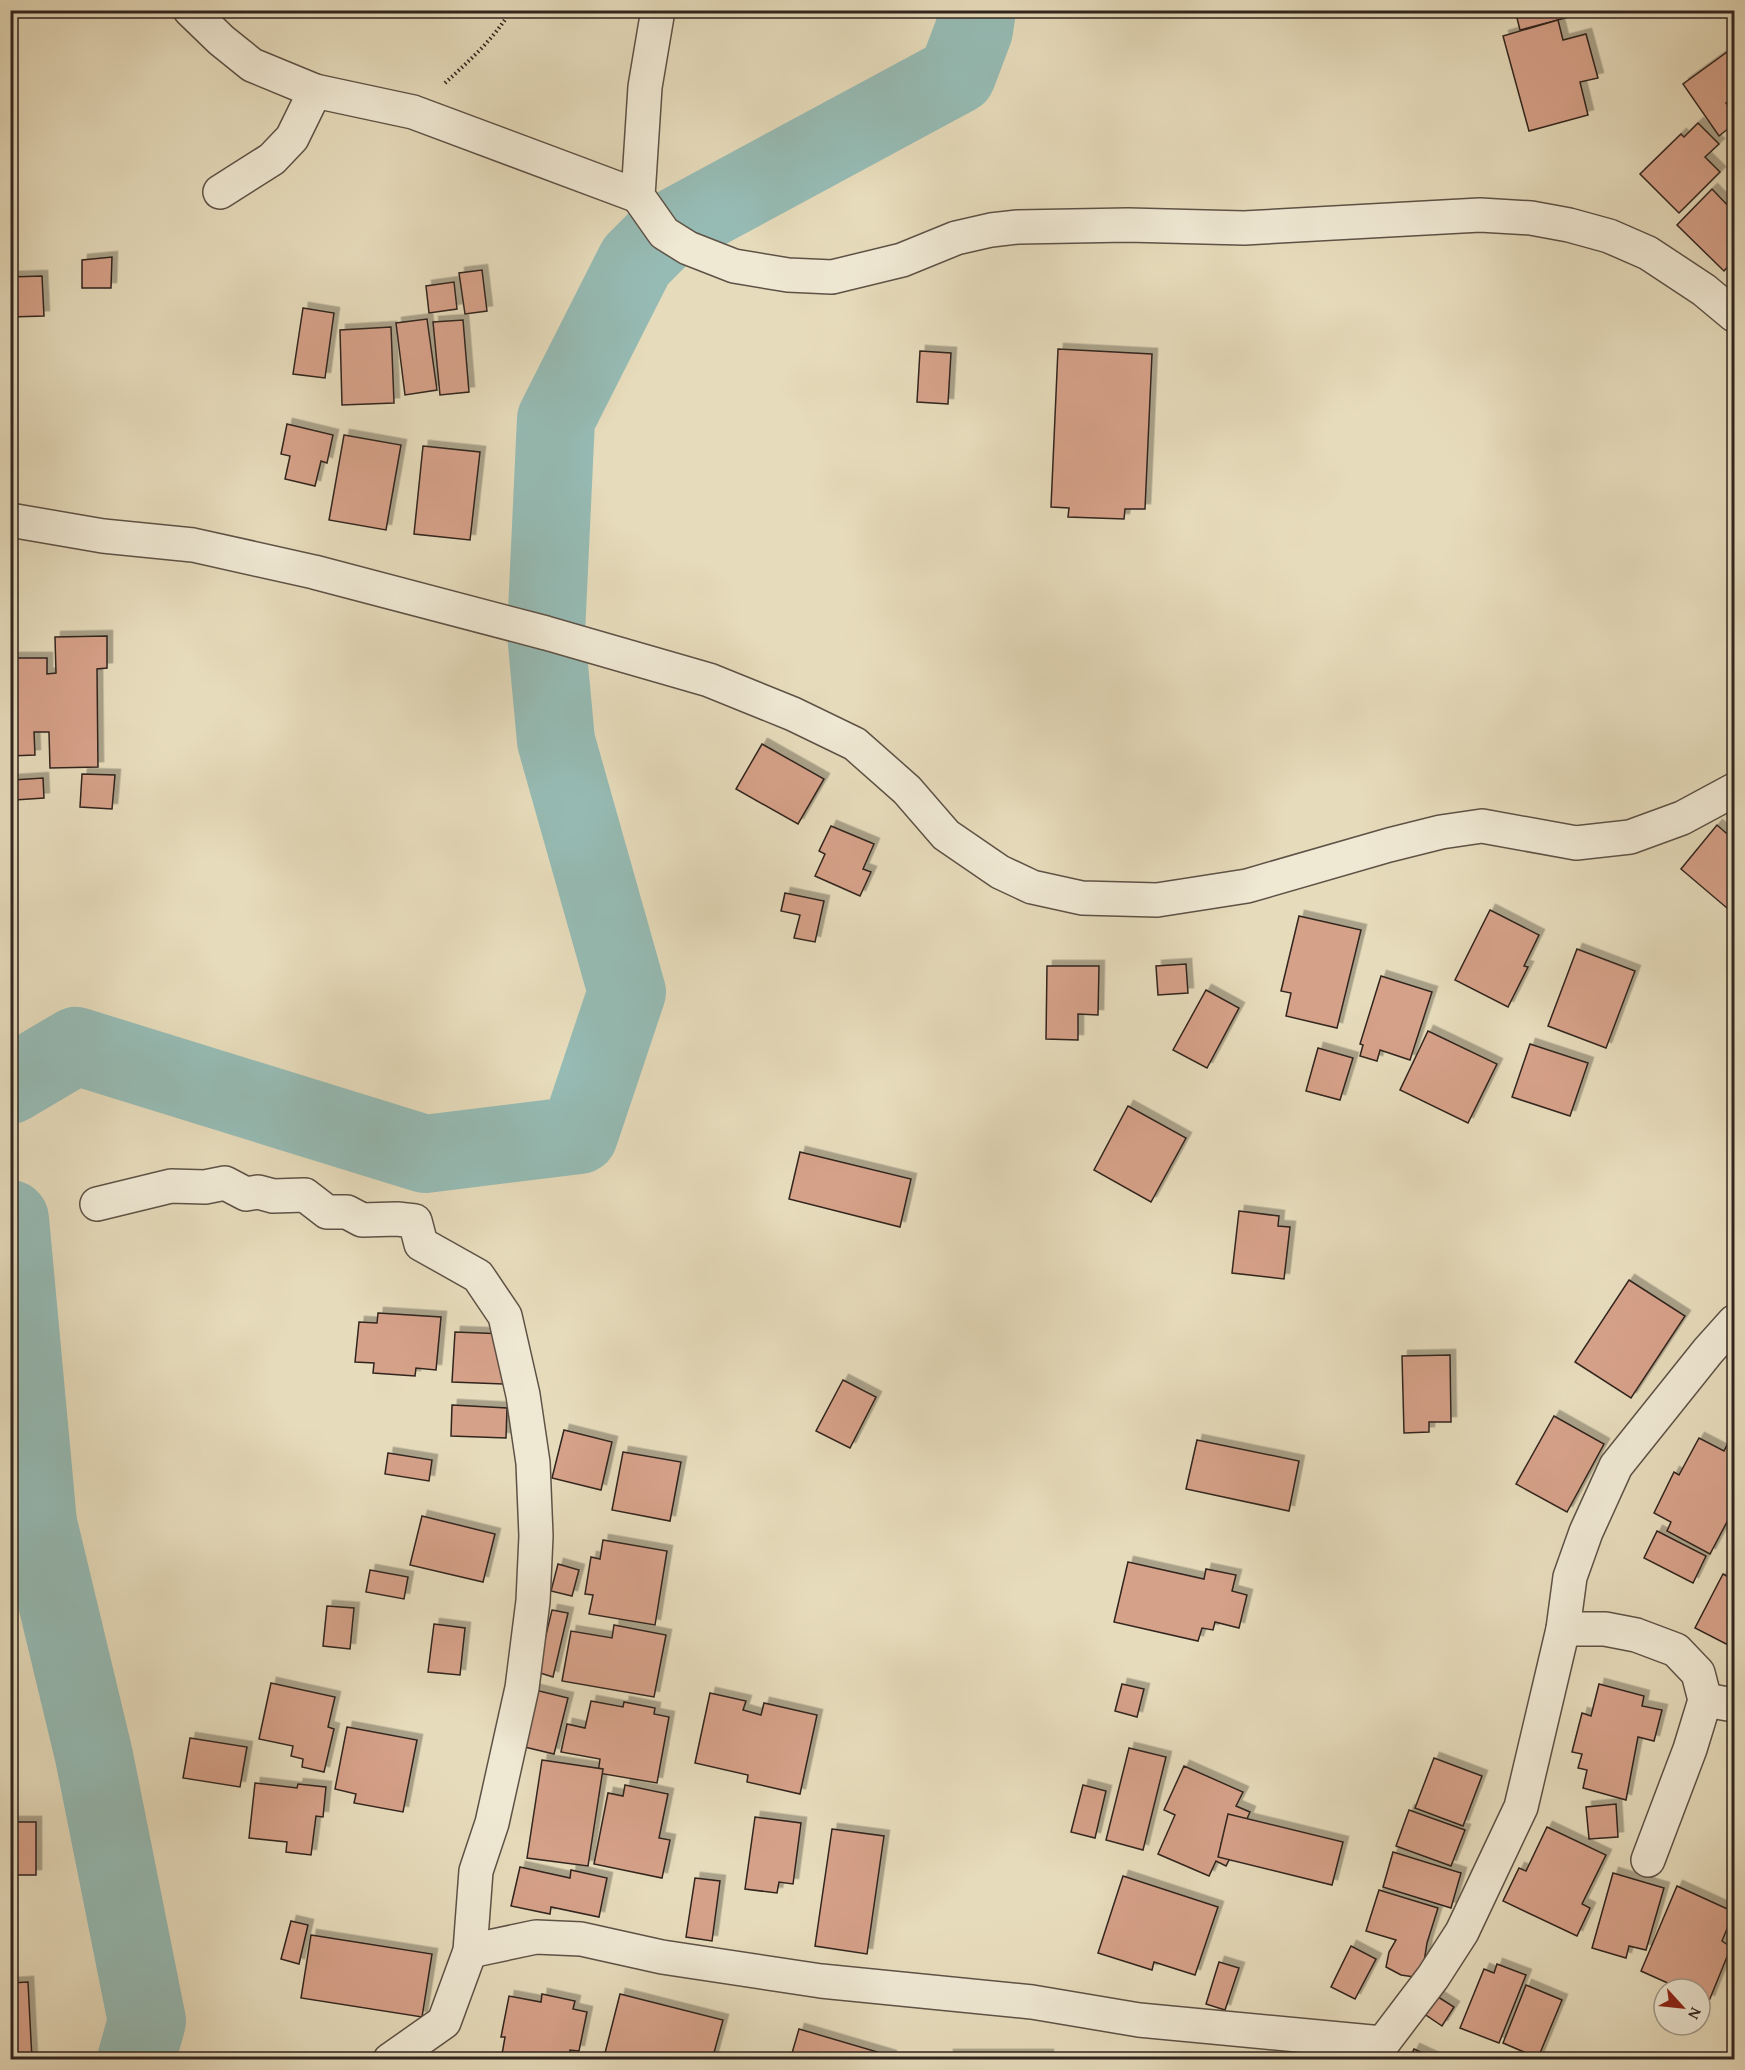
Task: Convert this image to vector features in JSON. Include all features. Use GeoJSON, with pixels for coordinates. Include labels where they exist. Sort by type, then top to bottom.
{"type":"FeatureCollection","features":[{"type":"Feature","properties":{"kind":"street"},"geometry":{"type":"LineString","coordinates":[[190,10],[221,40],[252,65],[315,91],[413,112],[638,196],[664,233],[688,248],[734,266],[788,275],[832,277],[902,260],[956,238],[1000,229],[1128,225],[1244,228],[1480,215],[1531,218],[1609,236],[1648,253],[1704,290],[1734,315]]}},
{"type":"Feature","properties":{"kind":"street"},"geometry":{"type":"LineString","coordinates":[[638,196],[645,87],[658,10]]}},
{"type":"Feature","properties":{"kind":"street"},"geometry":{"type":"LineString","coordinates":[[220,192],[272,159],[292,138],[315,91]]}},
{"type":"Feature","properties":{"kind":"street"},"geometry":{"type":"LineString","coordinates":[[10,520],[103,536],[193,545],[314,572],[546,633],[710,680],[793,714],[855,744],[908,790],[946,835],[1000,872],[1032,886],[1082,898],[1157,900],[1217,892],[1247,886],[1430,834],[1482,826],[1576,843],[1630,837],[1682,818],[1734,790]]}},
{"type":"Feature","properties":{"kind":"street"},"geometry":{"type":"LineString","coordinates":[[97,1204],[171,1186],[205,1187],[225,1183],[246,1194],[258,1192],[273,1196],[305,1195],[327,1212],[346,1212],[362,1220],[415,1221],[421,1244],[478,1276],[505,1316],[523,1395],[533,1463],[536,1536],[532,1601],[518,1708],[492,1823],[476,1871],[470,1951],[444,2022],[390,2060]]}},
{"type":"Feature","properties":{"kind":"street"},"geometry":{"type":"LineString","coordinates":[[470,1951],[536,1937],[581,1940],[662,1957],[821,1981],[1032,2002],[1139,2020],[1376,2051],[1433,1977],[1462,1932],[1521,1808],[1563,1629],[1570,1577],[1586,1532],[1616,1466],[1734,1322]]}},
{"type":"Feature","properties":{"kind":"street"},"geometry":{"type":"LineString","coordinates":[[1563,1629],[1605,1629],[1636,1635],[1676,1650],[1698,1673],[1720,1702],[1689,1749],[1648,1860]]}},
{"type":"Feature","properties":{"kind":"path"},"geometry":{"type":"LineString","coordinates":[[413,112],[471,60],[505,21],[511,10]]}},
{"type":"Feature","properties":{"kind":"building"},"geometry":{"type":"Polygon","coordinates":[[[1515,10],[1568,10],[1569,17],[1520,30],[1515,10]]]}},
{"type":"Feature","properties":{"kind":"building"},"geometry":{"type":"Polygon","coordinates":[[[1558,20],[1563,40],[1586,34],[1598,78],[1580,82],[1588,115],[1529,131],[1503,36],[1558,20]]]}},
{"type":"Feature","properties":{"kind":"building"},"geometry":{"type":"Polygon","coordinates":[[[1734,47],[1734,97],[1726,103],[1734,114],[1734,124],[1719,136],[1683,84],[1734,47]]]}},
{"type":"Feature","properties":{"kind":"building"},"geometry":{"type":"Polygon","coordinates":[[[1698,123],[1719,144],[1705,157],[1720,172],[1679,213],[1640,174],[1681,134],[1684,137],[1698,123]]]}},
{"type":"Feature","properties":{"kind":"building"},"geometry":{"type":"Polygon","coordinates":[[[1712,189],[1734,212],[1734,260],[1724,271],[1677,225],[1712,189]]]}},
{"type":"Feature","properties":{"kind":"building"},"geometry":{"type":"Polygon","coordinates":[[[112,257],[111,288],[82,288],[82,260],[112,257]]]}},
{"type":"Feature","properties":{"kind":"building"},"geometry":{"type":"Polygon","coordinates":[[[482,270],[487,311],[465,314],[459,273],[482,270]]]}},
{"type":"Feature","properties":{"kind":"building"},"geometry":{"type":"Polygon","coordinates":[[[42,276],[44,316],[10,317],[10,277],[42,276]]]}},
{"type":"Feature","properties":{"kind":"building"},"geometry":{"type":"Polygon","coordinates":[[[454,282],[457,309],[429,313],[426,286],[454,282]]]}},
{"type":"Feature","properties":{"kind":"building"},"geometry":{"type":"Polygon","coordinates":[[[303,308],[334,313],[325,378],[293,374],[303,308]]]}},
{"type":"Feature","properties":{"kind":"building"},"geometry":{"type":"Polygon","coordinates":[[[427,319],[437,390],[405,395],[396,323],[427,319]]]}},
{"type":"Feature","properties":{"kind":"building"},"geometry":{"type":"Polygon","coordinates":[[[463,320],[469,392],[440,395],[433,322],[463,320]]]}},
{"type":"Feature","properties":{"kind":"building"},"geometry":{"type":"Polygon","coordinates":[[[391,327],[394,403],[342,405],[340,330],[391,327]]]}},
{"type":"Feature","properties":{"kind":"building"},"geometry":{"type":"Polygon","coordinates":[[[1058,349],[1152,354],[1145,509],[1125,509],[1124,519],[1068,517],[1069,508],[1051,507],[1058,349]]]}},
{"type":"Feature","properties":{"kind":"building"},"geometry":{"type":"Polygon","coordinates":[[[920,351],[951,353],[948,404],[917,402],[920,351]]]}},
{"type":"Feature","properties":{"kind":"building"},"geometry":{"type":"Polygon","coordinates":[[[287,424],[333,435],[327,463],[321,461],[315,486],[285,479],[290,456],[281,454],[287,424]]]}},
{"type":"Feature","properties":{"kind":"building"},"geometry":{"type":"Polygon","coordinates":[[[344,435],[401,445],[386,530],[329,520],[344,435]]]}},
{"type":"Feature","properties":{"kind":"building"},"geometry":{"type":"Polygon","coordinates":[[[423,446],[480,452],[470,540],[414,534],[423,446]]]}},
{"type":"Feature","properties":{"kind":"building"},"geometry":{"type":"Polygon","coordinates":[[[107,636],[107,668],[97,669],[98,767],[50,768],[49,732],[34,732],[35,755],[10,756],[10,658],[47,658],[47,674],[56,673],[55,637],[107,636]]]}},
{"type":"Feature","properties":{"kind":"building"},"geometry":{"type":"Polygon","coordinates":[[[762,744],[824,779],[798,824],[736,789],[762,744]]]}},
{"type":"Feature","properties":{"kind":"building"},"geometry":{"type":"Polygon","coordinates":[[[82,774],[115,775],[112,809],[80,807],[82,774]]]}},
{"type":"Feature","properties":{"kind":"building"},"geometry":{"type":"Polygon","coordinates":[[[43,778],[44,798],[15,800],[13,780],[43,778]]]}},
{"type":"Feature","properties":{"kind":"building"},"geometry":{"type":"Polygon","coordinates":[[[1717,825],[1734,840],[1734,914],[1681,869],[1717,825]]]}},
{"type":"Feature","properties":{"kind":"building"},"geometry":{"type":"Polygon","coordinates":[[[831,826],[874,844],[863,869],[871,872],[860,896],[815,876],[825,854],[819,851],[831,826]]]}},
{"type":"Feature","properties":{"kind":"building"},"geometry":{"type":"Polygon","coordinates":[[[785,893],[824,901],[815,942],[794,938],[800,915],[781,911],[785,893]]]}},
{"type":"Feature","properties":{"kind":"building"},"geometry":{"type":"Polygon","coordinates":[[[1490,910],[1539,935],[1524,966],[1528,967],[1508,1007],[1455,980],[1490,910]]]}},
{"type":"Feature","properties":{"kind":"building"},"geometry":{"type":"Polygon","coordinates":[[[1299,916],[1361,930],[1337,1028],[1286,1016],[1291,993],[1281,991],[1299,916]]]}},
{"type":"Feature","properties":{"kind":"building"},"geometry":{"type":"Polygon","coordinates":[[[1577,949],[1635,971],[1606,1048],[1548,1026],[1577,949]]]}},
{"type":"Feature","properties":{"kind":"building"},"geometry":{"type":"Polygon","coordinates":[[[1186,964],[1188,993],[1158,995],[1156,966],[1186,964]]]}},
{"type":"Feature","properties":{"kind":"building"},"geometry":{"type":"Polygon","coordinates":[[[1047,966],[1099,966],[1098,1015],[1078,1014],[1078,1040],[1046,1039],[1047,966]]]}},
{"type":"Feature","properties":{"kind":"building"},"geometry":{"type":"Polygon","coordinates":[[[1381,976],[1432,992],[1410,1060],[1380,1050],[1377,1061],[1360,1056],[1363,1045],[1360,1044],[1381,976]]]}},
{"type":"Feature","properties":{"kind":"building"},"geometry":{"type":"Polygon","coordinates":[[[1206,990],[1239,1008],[1207,1068],[1173,1050],[1206,990]]]}},
{"type":"Feature","properties":{"kind":"building"},"geometry":{"type":"Polygon","coordinates":[[[1428,1031],[1497,1064],[1468,1123],[1400,1090],[1428,1031]]]}},
{"type":"Feature","properties":{"kind":"building"},"geometry":{"type":"Polygon","coordinates":[[[1530,1044],[1588,1063],[1570,1116],[1512,1097],[1530,1044]]]}},
{"type":"Feature","properties":{"kind":"building"},"geometry":{"type":"Polygon","coordinates":[[[1318,1048],[1353,1058],[1340,1100],[1306,1091],[1318,1048]]]}},
{"type":"Feature","properties":{"kind":"building"},"geometry":{"type":"Polygon","coordinates":[[[1128,1106],[1186,1138],[1151,1202],[1094,1170],[1128,1106]]]}},
{"type":"Feature","properties":{"kind":"building"},"geometry":{"type":"Polygon","coordinates":[[[800,1152],[911,1179],[900,1227],[789,1199],[800,1152]]]}},
{"type":"Feature","properties":{"kind":"building"},"geometry":{"type":"Polygon","coordinates":[[[1239,1211],[1279,1216],[1278,1226],[1290,1227],[1284,1279],[1232,1273],[1239,1211]]]}},
{"type":"Feature","properties":{"kind":"building"},"geometry":{"type":"Polygon","coordinates":[[[1629,1280],[1685,1316],[1631,1398],[1575,1362],[1629,1280]]]}},
{"type":"Feature","properties":{"kind":"building"},"geometry":{"type":"Polygon","coordinates":[[[378,1313],[441,1317],[436,1370],[416,1368],[415,1376],[373,1373],[374,1363],[355,1362],[359,1322],[377,1323],[378,1313]]]}},
{"type":"Feature","properties":{"kind":"building"},"geometry":{"type":"Polygon","coordinates":[[[455,1332],[506,1334],[503,1384],[452,1382],[455,1332]]]}},
{"type":"Feature","properties":{"kind":"building"},"geometry":{"type":"Polygon","coordinates":[[[1450,1355],[1451,1422],[1429,1422],[1429,1432],[1404,1433],[1402,1356],[1450,1355]]]}},
{"type":"Feature","properties":{"kind":"building"},"geometry":{"type":"Polygon","coordinates":[[[843,1380],[876,1397],[850,1448],[816,1431],[843,1380]]]}},
{"type":"Feature","properties":{"kind":"building"},"geometry":{"type":"Polygon","coordinates":[[[452,1405],[507,1408],[506,1438],[451,1436],[452,1405]]]}},
{"type":"Feature","properties":{"kind":"building"},"geometry":{"type":"Polygon","coordinates":[[[1554,1416],[1604,1444],[1567,1512],[1516,1484],[1554,1416]]]}},
{"type":"Feature","properties":{"kind":"building"},"geometry":{"type":"Polygon","coordinates":[[[564,1430],[612,1442],[601,1490],[552,1478],[564,1430]]]}},
{"type":"Feature","properties":{"kind":"building"},"geometry":{"type":"Polygon","coordinates":[[[1731,1437],[1734,1438],[1734,1523],[1728,1520],[1710,1554],[1667,1531],[1671,1522],[1654,1513],[1674,1472],[1679,1475],[1699,1438],[1724,1451],[1731,1437]]]}},
{"type":"Feature","properties":{"kind":"building"},"geometry":{"type":"Polygon","coordinates":[[[1197,1440],[1299,1461],[1289,1511],[1186,1489],[1197,1440]]]}},
{"type":"Feature","properties":{"kind":"building"},"geometry":{"type":"Polygon","coordinates":[[[623,1452],[681,1462],[670,1521],[612,1510],[623,1452]]]}},
{"type":"Feature","properties":{"kind":"building"},"geometry":{"type":"Polygon","coordinates":[[[388,1453],[432,1460],[429,1481],[385,1474],[388,1453]]]}},
{"type":"Feature","properties":{"kind":"building"},"geometry":{"type":"Polygon","coordinates":[[[422,1516],[495,1534],[483,1582],[410,1565],[422,1516]]]}},
{"type":"Feature","properties":{"kind":"building"},"geometry":{"type":"Polygon","coordinates":[[[1657,1531],[1706,1556],[1693,1583],[1644,1558],[1657,1531]]]}},
{"type":"Feature","properties":{"kind":"building"},"geometry":{"type":"Polygon","coordinates":[[[603,1540],[667,1551],[655,1625],[589,1614],[593,1595],[585,1594],[591,1557],[600,1559],[603,1540]]]}},
{"type":"Feature","properties":{"kind":"building"},"geometry":{"type":"Polygon","coordinates":[[[1128,1562],[1204,1579],[1206,1569],[1236,1575],[1232,1591],[1247,1595],[1239,1628],[1215,1622],[1213,1630],[1202,1628],[1198,1641],[1114,1622],[1128,1562]]]}},
{"type":"Feature","properties":{"kind":"building"},"geometry":{"type":"Polygon","coordinates":[[[558,1564],[579,1570],[572,1596],[551,1591],[558,1564]]]}},
{"type":"Feature","properties":{"kind":"building"},"geometry":{"type":"Polygon","coordinates":[[[370,1570],[408,1577],[404,1599],[366,1592],[370,1570]]]}},
{"type":"Feature","properties":{"kind":"building"},"geometry":{"type":"Polygon","coordinates":[[[1723,1574],[1734,1580],[1734,1648],[1695,1628],[1723,1574]]]}},
{"type":"Feature","properties":{"kind":"building"},"geometry":{"type":"Polygon","coordinates":[[[327,1606],[354,1608],[350,1649],[323,1646],[327,1606]]]}},
{"type":"Feature","properties":{"kind":"building"},"geometry":{"type":"Polygon","coordinates":[[[552,1610],[568,1613],[553,1677],[537,1672],[552,1610]]]}},
{"type":"Feature","properties":{"kind":"building"},"geometry":{"type":"Polygon","coordinates":[[[434,1624],[465,1628],[460,1675],[428,1672],[434,1624]]]}},
{"type":"Feature","properties":{"kind":"building"},"geometry":{"type":"Polygon","coordinates":[[[614,1625],[666,1635],[654,1697],[562,1681],[571,1631],[612,1638],[614,1625]]]}},
{"type":"Feature","properties":{"kind":"building"},"geometry":{"type":"Polygon","coordinates":[[[271,1683],[335,1697],[328,1727],[334,1729],[324,1772],[302,1767],[303,1759],[291,1756],[293,1746],[259,1739],[271,1683]]]}},
{"type":"Feature","properties":{"kind":"building"},"geometry":{"type":"Polygon","coordinates":[[[1122,1684],[1144,1689],[1137,1717],[1115,1711],[1122,1684]]]}},
{"type":"Feature","properties":{"kind":"building"},"geometry":{"type":"Polygon","coordinates":[[[1599,1684],[1644,1696],[1642,1706],[1662,1710],[1654,1741],[1638,1737],[1626,1800],[1583,1788],[1587,1770],[1578,1768],[1582,1754],[1572,1752],[1582,1713],[1591,1716],[1599,1684]]]}},
{"type":"Feature","properties":{"kind":"building"},"geometry":{"type":"Polygon","coordinates":[[[531,1689],[568,1698],[554,1754],[516,1745],[531,1689]]]}},
{"type":"Feature","properties":{"kind":"building"},"geometry":{"type":"Polygon","coordinates":[[[710,1693],[746,1701],[743,1710],[761,1715],[764,1703],[817,1715],[800,1794],[747,1782],[748,1775],[695,1763],[710,1693]]]}},
{"type":"Feature","properties":{"kind":"building"},"geometry":{"type":"Polygon","coordinates":[[[591,1701],[623,1707],[624,1702],[655,1708],[654,1714],[669,1717],[657,1783],[598,1773],[600,1759],[561,1752],[567,1724],[585,1728],[591,1701]]]}},
{"type":"Feature","properties":{"kind":"building"},"geometry":{"type":"Polygon","coordinates":[[[347,1727],[417,1740],[403,1812],[354,1803],[356,1794],[335,1789],[347,1727]]]}},
{"type":"Feature","properties":{"kind":"building"},"geometry":{"type":"Polygon","coordinates":[[[190,1738],[247,1747],[240,1787],[183,1778],[190,1738]]]}},
{"type":"Feature","properties":{"kind":"building"},"geometry":{"type":"Polygon","coordinates":[[[1129,1748],[1166,1757],[1143,1850],[1106,1840],[1129,1748]]]}},
{"type":"Feature","properties":{"kind":"building"},"geometry":{"type":"Polygon","coordinates":[[[1434,1758],[1482,1776],[1463,1826],[1415,1808],[1434,1758]]]}},
{"type":"Feature","properties":{"kind":"building"},"geometry":{"type":"Polygon","coordinates":[[[542,1760],[603,1769],[588,1866],[527,1858],[542,1760]]]}},
{"type":"Feature","properties":{"kind":"building"},"geometry":{"type":"Polygon","coordinates":[[[1184,1766],[1243,1792],[1236,1806],[1250,1812],[1238,1839],[1225,1834],[1221,1844],[1234,1850],[1226,1866],[1216,1861],[1209,1876],[1158,1854],[1175,1815],[1164,1810],[1184,1766]]]}},
{"type":"Feature","properties":{"kind":"building"},"geometry":{"type":"Polygon","coordinates":[[[255,1783],[297,1788],[298,1784],[326,1787],[323,1817],[316,1816],[311,1855],[286,1852],[287,1842],[249,1838],[255,1783]]]}},
{"type":"Feature","properties":{"kind":"building"},"geometry":{"type":"Polygon","coordinates":[[[625,1785],[668,1794],[659,1838],[670,1840],[662,1878],[594,1864],[608,1793],[623,1796],[625,1785]]]}},
{"type":"Feature","properties":{"kind":"building"},"geometry":{"type":"Polygon","coordinates":[[[1083,1785],[1106,1791],[1095,1838],[1071,1832],[1083,1785]]]}},
{"type":"Feature","properties":{"kind":"building"},"geometry":{"type":"Polygon","coordinates":[[[1616,1804],[1618,1837],[1589,1839],[1586,1807],[1616,1804]]]}},
{"type":"Feature","properties":{"kind":"building"},"geometry":{"type":"Polygon","coordinates":[[[1409,1810],[1465,1830],[1451,1866],[1396,1846],[1409,1810]]]}},
{"type":"Feature","properties":{"kind":"building"},"geometry":{"type":"Polygon","coordinates":[[[1228,1814],[1343,1842],[1332,1885],[1218,1857],[1228,1814]]]}},
{"type":"Feature","properties":{"kind":"building"},"geometry":{"type":"Polygon","coordinates":[[[755,1817],[801,1823],[793,1884],[779,1882],[777,1893],[745,1889],[755,1817]]]}},
{"type":"Feature","properties":{"kind":"building"},"geometry":{"type":"Polygon","coordinates":[[[10,1822],[36,1822],[36,1875],[10,1875],[10,1822]]]}},
{"type":"Feature","properties":{"kind":"building"},"geometry":{"type":"Polygon","coordinates":[[[1547,1827],[1606,1855],[1582,1904],[1590,1908],[1577,1936],[1503,1901],[1519,1868],[1526,1871],[1547,1827]]]}},
{"type":"Feature","properties":{"kind":"building"},"geometry":{"type":"Polygon","coordinates":[[[832,1829],[884,1836],[867,1954],[815,1946],[832,1829]]]}},
{"type":"Feature","properties":{"kind":"building"},"geometry":{"type":"Polygon","coordinates":[[[1393,1852],[1461,1873],[1451,1908],[1383,1887],[1393,1852]]]}},
{"type":"Feature","properties":{"kind":"building"},"geometry":{"type":"Polygon","coordinates":[[[520,1867],[570,1878],[571,1870],[607,1878],[599,1917],[551,1907],[550,1914],[511,1906],[520,1867]]]}},
{"type":"Feature","properties":{"kind":"building"},"geometry":{"type":"Polygon","coordinates":[[[1613,1873],[1664,1888],[1646,1950],[1629,1946],[1626,1958],[1592,1948],[1613,1873]]]}},
{"type":"Feature","properties":{"kind":"building"},"geometry":{"type":"Polygon","coordinates":[[[1123,1876],[1218,1907],[1195,1975],[1154,1962],[1152,1970],[1098,1953],[1123,1876]]]}},
{"type":"Feature","properties":{"kind":"building"},"geometry":{"type":"Polygon","coordinates":[[[695,1878],[720,1881],[712,1941],[686,1937],[695,1878]]]}},
{"type":"Feature","properties":{"kind":"building"},"geometry":{"type":"Polygon","coordinates":[[[1677,1886],[1734,1912],[1722,1941],[1731,1947],[1712,1994],[1712,1977],[1654,1977],[1641,1971],[1677,1886]]]}},
{"type":"Feature","properties":{"kind":"building"},"geometry":{"type":"Polygon","coordinates":[[[1379,1890],[1438,1908],[1427,1943],[1424,1962],[1414,1977],[1401,1975],[1386,1967],[1389,1952],[1396,1940],[1366,1931],[1379,1890]]]}},
{"type":"Feature","properties":{"kind":"building"},"geometry":{"type":"Polygon","coordinates":[[[291,1921],[308,1925],[299,1964],[281,1959],[291,1921]]]}},
{"type":"Feature","properties":{"kind":"building"},"geometry":{"type":"Polygon","coordinates":[[[311,1935],[432,1954],[422,2017],[301,1998],[311,1935]]]}},
{"type":"Feature","properties":{"kind":"building"},"geometry":{"type":"Polygon","coordinates":[[[1351,1946],[1376,1959],[1355,1999],[1331,1987],[1351,1946]]]}},
{"type":"Feature","properties":{"kind":"building"},"geometry":{"type":"Polygon","coordinates":[[[1219,1962],[1239,1968],[1225,2010],[1206,2004],[1219,1962]]]}},
{"type":"Feature","properties":{"kind":"building"},"geometry":{"type":"Polygon","coordinates":[[[1497,1964],[1526,1975],[1499,2043],[1460,2028],[1484,1969],[1494,1973],[1497,1964]]]}},
{"type":"Feature","properties":{"kind":"building"},"geometry":{"type":"Polygon","coordinates":[[[28,1982],[32,2060],[10,2060],[10,1983],[28,1982]]]}},
{"type":"Feature","properties":{"kind":"building"},"geometry":{"type":"Polygon","coordinates":[[[1526,1985],[1562,2000],[1538,2058],[1503,2043],[1526,1985]]]}},
{"type":"Feature","properties":{"kind":"building"},"geometry":{"type":"Polygon","coordinates":[[[542,1994],[575,2001],[573,2009],[587,2012],[579,2051],[570,2050],[569,2060],[501,2060],[505,2037],[501,2037],[509,1996],[541,2002],[542,1994]]]}},
{"type":"Feature","properties":{"kind":"building"},"geometry":{"type":"Polygon","coordinates":[[[620,1994],[723,2020],[712,2060],[632,2060],[605,2053],[620,1994]]]}},
{"type":"Feature","properties":{"kind":"building"},"geometry":{"type":"Polygon","coordinates":[[[1435,1995],[1454,2007],[1442,2026],[1423,2013],[1435,1995]]]}},
{"type":"Feature","properties":{"kind":"building"},"geometry":{"type":"Polygon","coordinates":[[[799,2029],[891,2056],[890,2060],[790,2060],[799,2029]]]}},
{"type":"Feature","properties":{"kind":"building"},"geometry":{"type":"Polygon","coordinates":[[[1414,2049],[1438,2060],[1409,2060],[1414,2049]]]}},
{"type":"Feature","properties":{"kind":"building"},"geometry":{"type":"Polygon","coordinates":[[[948,2055],[1048,2055],[1048,2060],[948,2060],[948,2055]]]}},
{"type":"Feature","properties":{"kind":"waterway"},"geometry":{"type":"LineString","coordinates":[[10,1085],[76,1046],[425,1154],[579,1135],[627,992],[556,741],[546,633],[556,419],[636,261],[664,233],[957,75],[974,30],[977,10]]}},
{"type":"Feature","properties":{"kind":"waterway"},"geometry":{"type":"LineString","coordinates":[[10,1219],[38,1523],[94,1756],[147,2021],[136,2060]]}}]}
